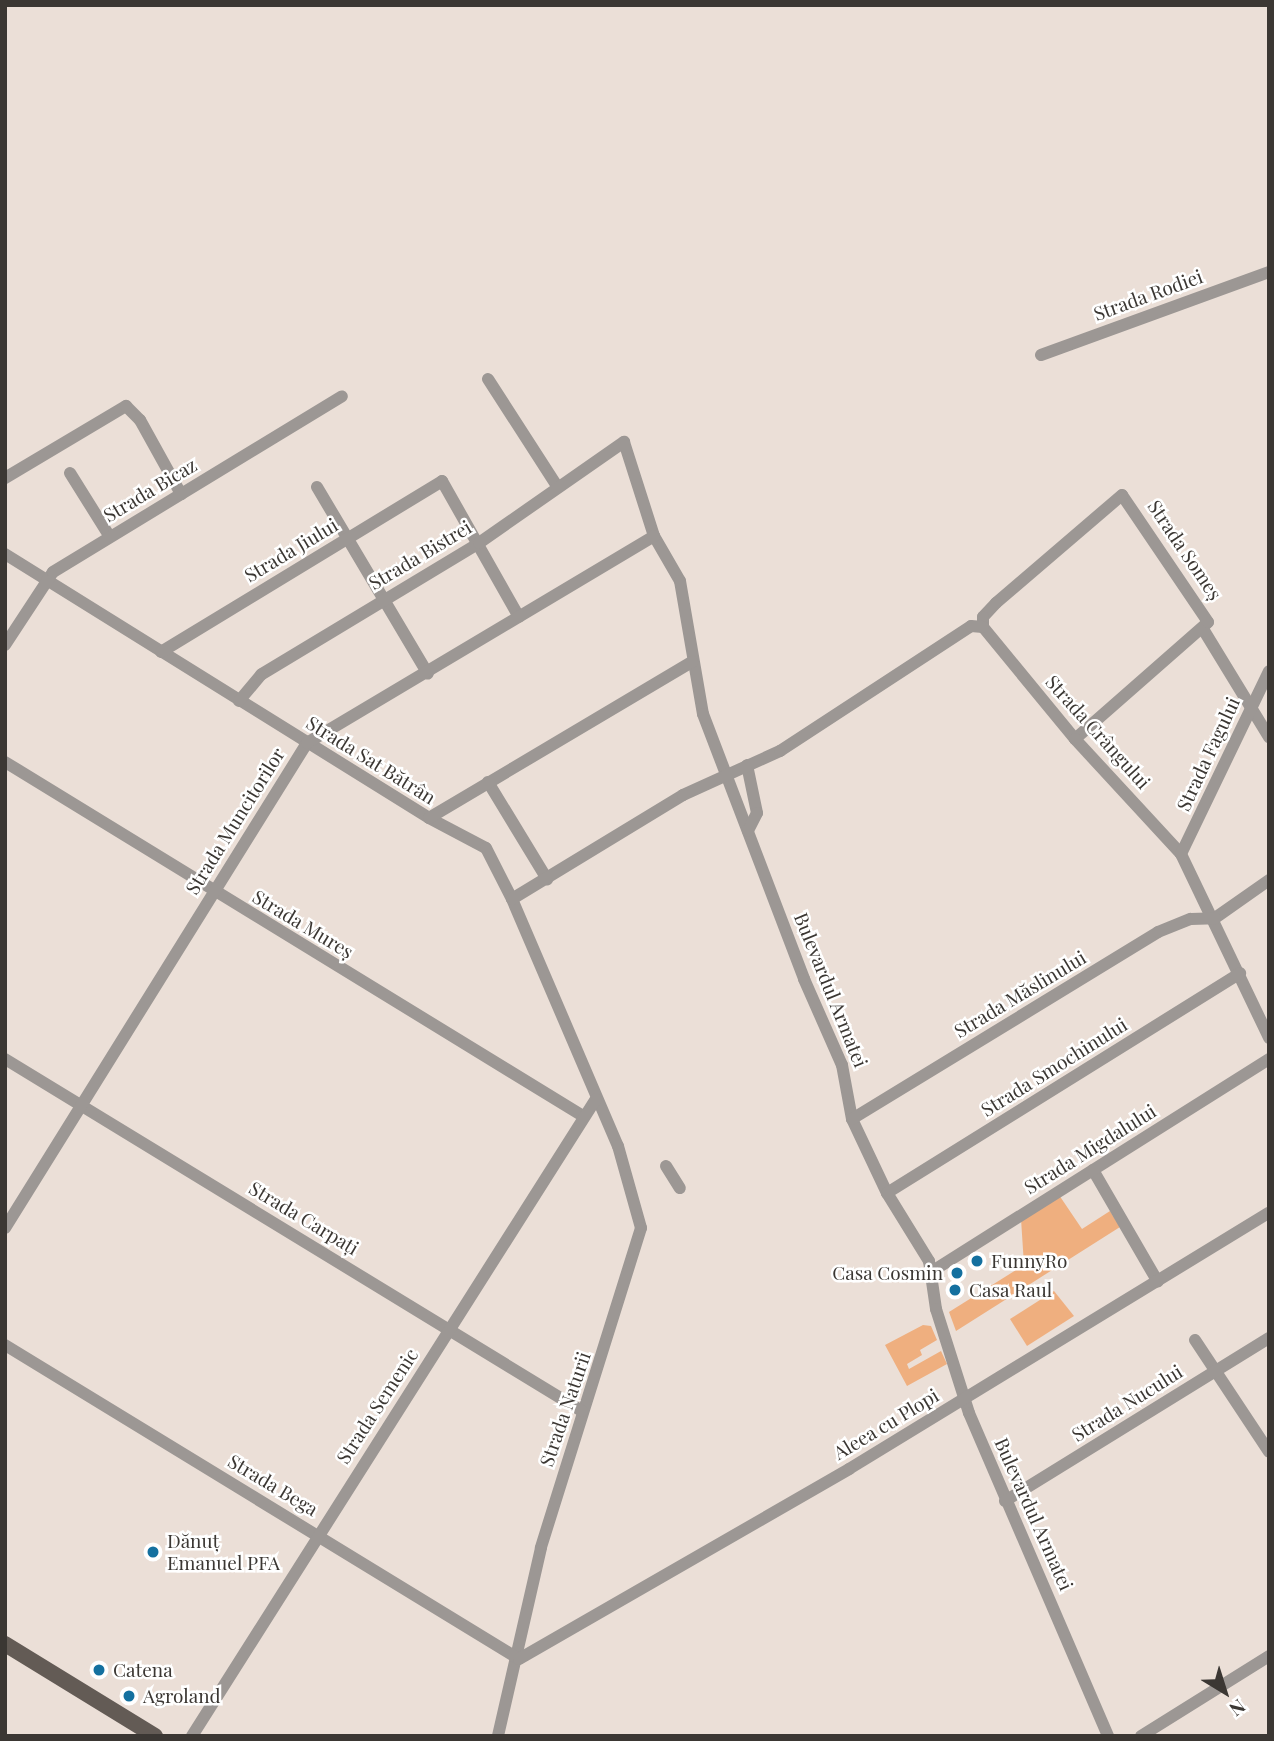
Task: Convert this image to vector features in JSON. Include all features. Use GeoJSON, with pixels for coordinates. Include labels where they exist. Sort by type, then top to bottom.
{"type":"FeatureCollection","features":[{"type":"Feature","properties":{"kind":"main road"},"geometry":{"type":"LineString","coordinates":[[5,1644],[155,1736]]}},
{"type":"Feature","properties":{"kind":"street","name":"Strada Rodiei"},"geometry":{"type":"LineString","coordinates":[[1041,355],[1269,272]]}},
{"type":"Feature","properties":{"kind":"street"},"geometry":{"type":"LineString","coordinates":[[488,379],[558,486]]}},
{"type":"Feature","properties":{"kind":"street","name":"Strada Bicaz"},"geometry":{"type":"LineString","coordinates":[[5,645],[53,572],[342,396]]}},
{"type":"Feature","properties":{"kind":"street"},"geometry":{"type":"LineString","coordinates":[[5,478],[126,406],[140,420],[181,494]]}},
{"type":"Feature","properties":{"kind":"street","name":"Strada Bistrei"},"geometry":{"type":"LineString","coordinates":[[239,701],[262,674],[479,543],[624,442]]}},
{"type":"Feature","properties":{"kind":"street","name":"Bulevardul Armatei"},"geometry":{"type":"LineString","coordinates":[[624,442],[654,536],[680,581],[692,662],[724,773],[804,979],[842,1065],[852,1119],[887,1193],[931,1272],[936,1309],[965,1400],[1005,1501],[1108,1736]]}},
{"type":"Feature","properties":{"kind":"street"},"geometry":{"type":"LineString","coordinates":[[70,473],[110,537]]}},
{"type":"Feature","properties":{"kind":"street","name":"Strada Jiului"},"geometry":{"type":"LineString","coordinates":[[161,652],[442,481],[479,543]]}},
{"type":"Feature","properties":{"kind":"street"},"geometry":{"type":"LineString","coordinates":[[317,487],[428,674]]}},
{"type":"Feature","properties":{"kind":"street","name":"Strada Someș"},"geometry":{"type":"LineString","coordinates":[[983,627],[983,617],[996,603],[1122,495],[1206,614],[1203,629],[1269,737]]}},
{"type":"Feature","properties":{"kind":"street","name":"Strada Muncitorilor"},"geometry":{"type":"LineString","coordinates":[[5,1228],[307,743],[428,674],[654,536]]}},
{"type":"Feature","properties":{"kind":"street"},"geometry":{"type":"LineString","coordinates":[[479,543],[519,617]]}},
{"type":"Feature","properties":{"kind":"street","name":"Strada Sat Bătrân"},"geometry":{"type":"LineString","coordinates":[[5,555],[429,818],[486,848],[512,899],[596,1099]]}},
{"type":"Feature","properties":{"kind":"street"},"geometry":{"type":"LineString","coordinates":[[512,899],[724,773],[780,751],[971,626],[983,627]]}},
{"type":"Feature","properties":{"kind":"street","name":"Strada Crângului"},"geometry":{"type":"LineString","coordinates":[[983,627],[1075,739],[1181,855],[1214,918],[1269,1038]]}},
{"type":"Feature","properties":{"kind":"street"},"geometry":{"type":"LineString","coordinates":[[1075,739],[1203,629]]}},
{"type":"Feature","properties":{"kind":"street"},"geometry":{"type":"LineString","coordinates":[[429,818],[692,662]]}},
{"type":"Feature","properties":{"kind":"street","name":"Strada Fagului"},"geometry":{"type":"LineString","coordinates":[[1181,855],[1269,671]]}},
{"type":"Feature","properties":{"kind":"street","name":"Strada Mureș"},"geometry":{"type":"LineString","coordinates":[[5,762],[213,892],[583,1116]]}},
{"type":"Feature","properties":{"kind":"street"},"geometry":{"type":"LineString","coordinates":[[747,765],[757,813],[748,831]]}},
{"type":"Feature","properties":{"kind":"street"},"geometry":{"type":"LineString","coordinates":[[488,782],[547,879]]}},
{"type":"Feature","properties":{"kind":"street"},"geometry":{"type":"LineString","coordinates":[[1214,918],[1269,880]]}},
{"type":"Feature","properties":{"kind":"street","name":"Strada Măslinului"},"geometry":{"type":"LineString","coordinates":[[852,1119],[1158,932],[1191,919],[1214,918]]}},
{"type":"Feature","properties":{"kind":"street","name":"Strada Smochinului"},"geometry":{"type":"LineString","coordinates":[[887,1193],[1240,973]]}},
{"type":"Feature","properties":{"kind":"street","name":"Strada Carpați"},"geometry":{"type":"LineString","coordinates":[[5,1059],[450,1328],[582,1411]]}},
{"type":"Feature","properties":{"kind":"street","name":"Strada Migdalului"},"geometry":{"type":"LineString","coordinates":[[931,1272],[1269,1059]]}},
{"type":"Feature","properties":{"kind":"street","name":"Strada Semenic"},"geometry":{"type":"LineString","coordinates":[[192,1736],[596,1099]]}},
{"type":"Feature","properties":{"kind":"street","name":"Strada Naturii"},"geometry":{"type":"LineString","coordinates":[[498,1736],[519,1660],[524,1614],[582,1411],[611,1334],[641,1228],[632,1185],[596,1099]]}},
{"type":"Feature","properties":{"kind":"street"},"geometry":{"type":"LineString","coordinates":[[666,1166],[680,1188]]}},
{"type":"Feature","properties":{"kind":"street"},"geometry":{"type":"LineString","coordinates":[[1093,1170],[1158,1282]]}},
{"type":"Feature","properties":{"kind":"street","name":"Aleea cu Plopi"},"geometry":{"type":"LineString","coordinates":[[519,1660],[965,1400],[1269,1213]]}},
{"type":"Feature","properties":{"kind":"street","name":"Strada Nucului"},"geometry":{"type":"LineString","coordinates":[[1005,1501],[1269,1338]]}},
{"type":"Feature","properties":{"kind":"street"},"geometry":{"type":"LineString","coordinates":[[1195,1339],[1269,1452]]}},
{"type":"Feature","properties":{"kind":"street","name":"Strada Bega"},"geometry":{"type":"LineString","coordinates":[[5,1345],[318,1534],[519,1660]]}},
{"type":"Feature","properties":{"kind":"street"},"geometry":{"type":"LineString","coordinates":[[1141,1736],[1269,1656]]}},
{"type":"Feature","properties":{"kind":"shaded area"},"geometry":{"type":"Polygon","coordinates":[[[1059,1195],[1082,1229],[1110,1211],[1120,1227],[956,1331],[949,1312],[1024,1265],[1021,1219],[1059,1195]]]}},
{"type":"Feature","properties":{"kind":"shaded area"},"geometry":{"type":"Polygon","coordinates":[[[1054,1291],[1074,1316],[1027,1346],[1010,1319],[1054,1291]]]}},
{"type":"Feature","properties":{"kind":"shaded area"},"geometry":{"type":"Polygon","coordinates":[[[923,1325],[931,1326],[937,1340],[920,1350],[922,1355],[907,1364],[909,1369],[941,1351],[947,1364],[907,1386],[885,1345],[923,1325]]]}},
{"type":"Feature","properties":{"kind":"place","name":"FunnyRo"},"geometry":{"type":"Point","coordinates":[977,1261]}},
{"type":"Feature","properties":{"kind":"place","name":"Casa Cosmin"},"geometry":{"type":"Point","coordinates":[957,1273]}},
{"type":"Feature","properties":{"kind":"place","name":"Casa Raul"},"geometry":{"type":"Point","coordinates":[955,1290]}},
{"type":"Feature","properties":{"kind":"place","name":"Dănuț Emanuel PFA"},"geometry":{"type":"Point","coordinates":[153,1552]}},
{"type":"Feature","properties":{"kind":"place","name":"Catena"},"geometry":{"type":"Point","coordinates":[99,1670]}},
{"type":"Feature","properties":{"kind":"place","name":"Agroland"},"geometry":{"type":"Point","coordinates":[129,1696]}}]}
